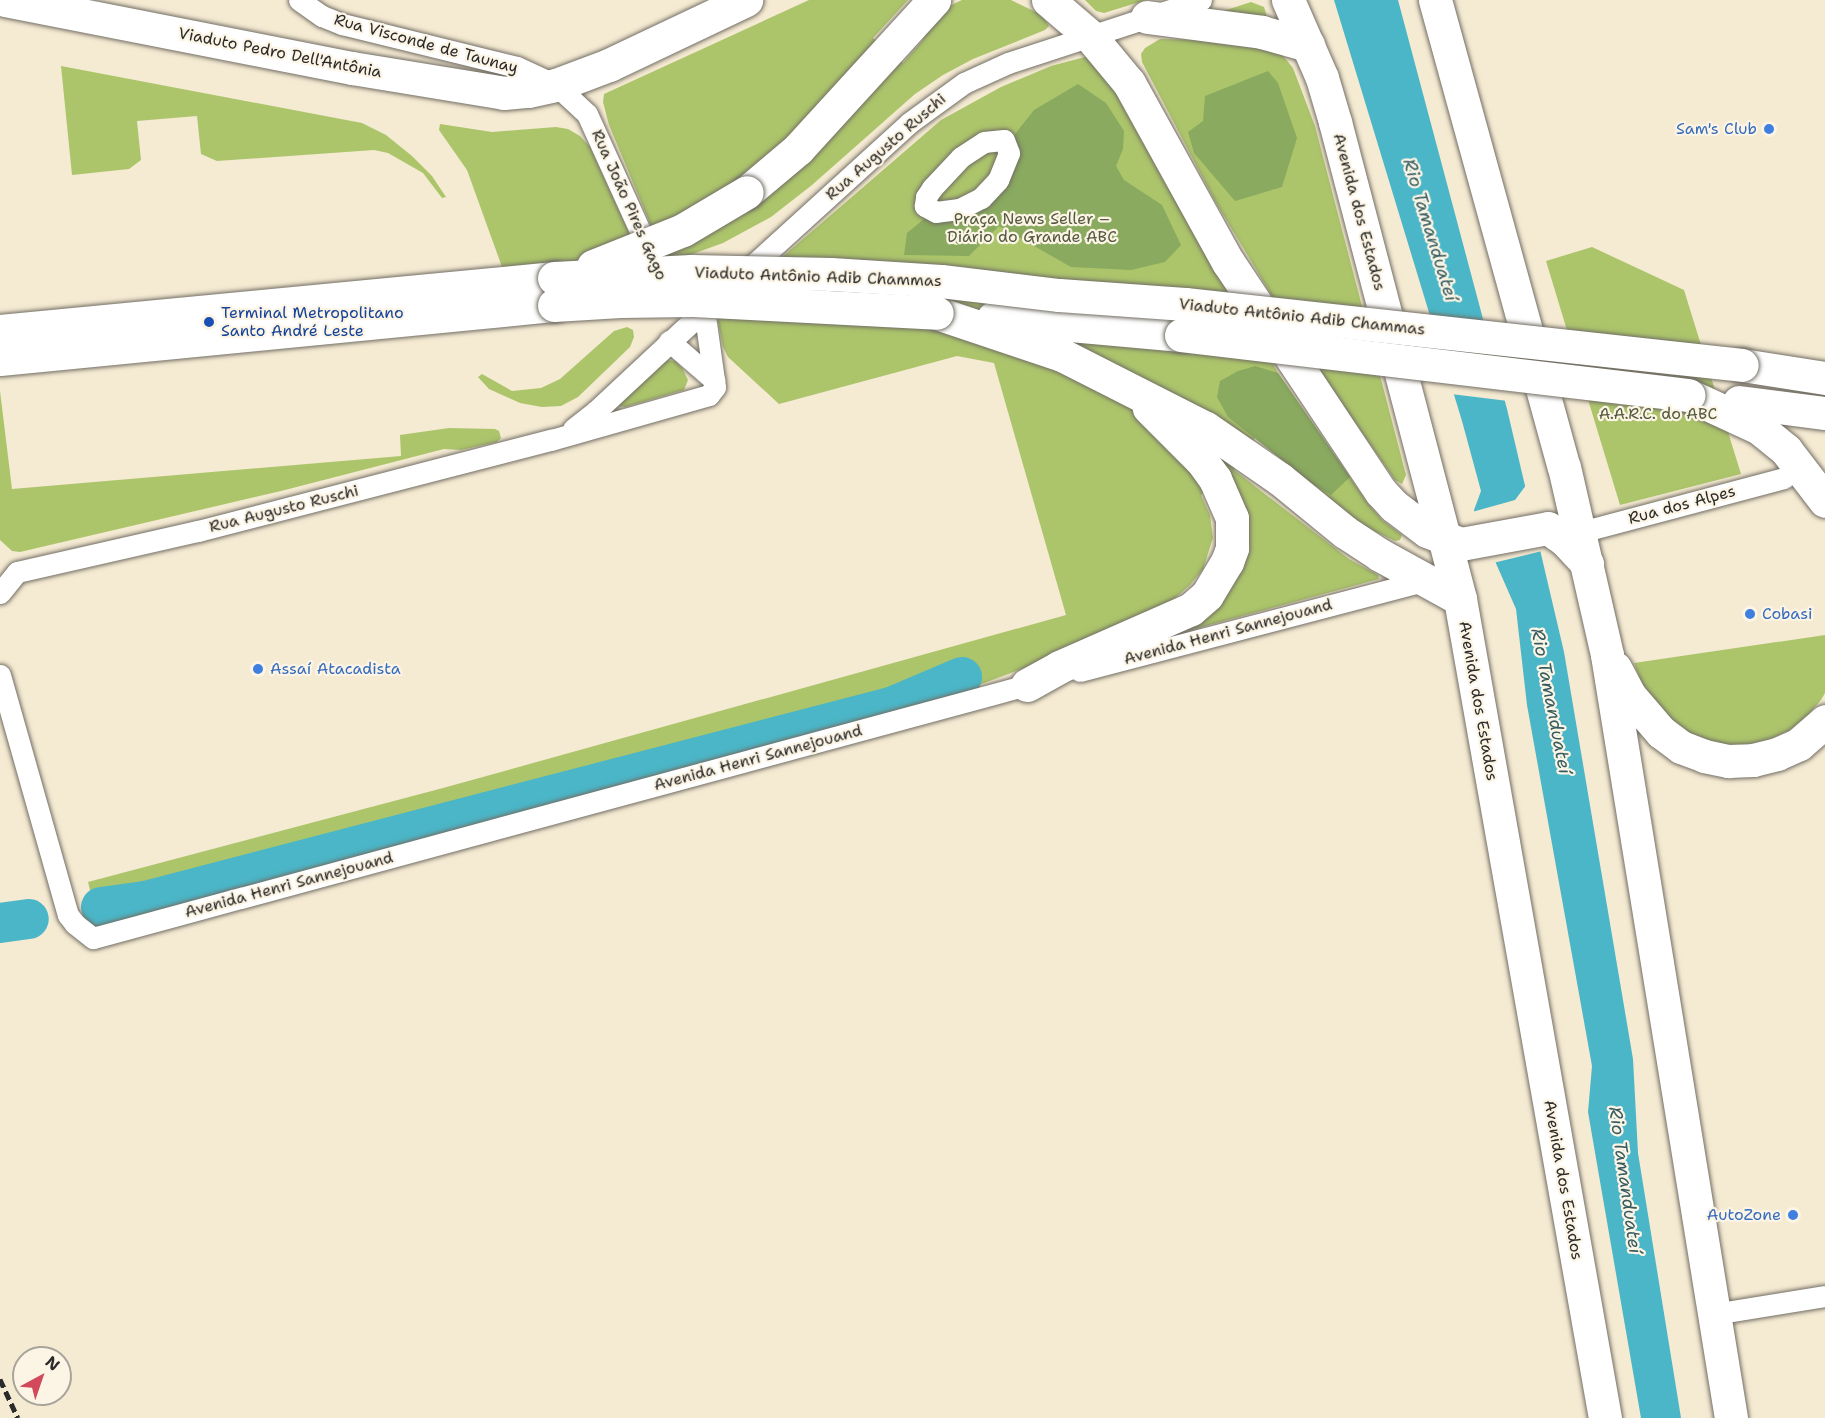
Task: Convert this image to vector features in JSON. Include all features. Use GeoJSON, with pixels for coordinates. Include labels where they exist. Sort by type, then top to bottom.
{"type":"FeatureCollection","features":[{"type":"Feature","properties":{"kind":"main road","name":"Viaduto Pedro Dell'Antônia"},"geometry":{"type":"LineString","coordinates":[[5,0],[352,68],[484,91],[528,91],[556,85],[609,65],[746,0]]}},
{"type":"Feature","properties":{"kind":"main road"},"geometry":{"type":"LineString","coordinates":[[554,278],[651,244],[706,217],[747,192],[798,149],[906,28],[934,0]]}},
{"type":"Feature","properties":{"kind":"main road"},"geometry":{"type":"LineString","coordinates":[[1048,0],[1090,36],[1129,83],[1228,262],[1381,492],[1411,521],[1458,542],[1541,528],[1556,531],[1587,564]]}},
{"type":"Feature","properties":{"kind":"main road","name":"Avenida dos Estados"},"geometry":{"type":"LineString","coordinates":[[1288,0],[1308,45],[1335,122],[1458,542],[1446,584],[1605,1418]]}},
{"type":"Feature","properties":{"kind":"main road"},"geometry":{"type":"LineString","coordinates":[[1435,0],[1581,532],[1607,655],[1731,1418]]}},
{"type":"Feature","properties":{"kind":"main road"},"geometry":{"type":"LineString","coordinates":[[1147,17],[1262,32],[1308,45]]}},
{"type":"Feature","properties":{"kind":"main road","name":"Viaduto Antônio Adib Chammas"},"geometry":{"type":"LineString","coordinates":[[0,331],[554,278],[691,271],[831,274],[941,281],[1059,295],[1185,304],[1743,365],[1825,378]]}},
{"type":"Feature","properties":{"kind":"main road","name":"Viaduto Antônio Adib Chammas"},"geometry":{"type":"LineString","coordinates":[[0,359],[620,301],[733,301],[938,313],[1181,335],[1825,413]]}},
{"type":"Feature","properties":{"kind":"main road"},"geometry":{"type":"LineString","coordinates":[[938,313],[1062,355],[1206,428],[1246,454],[1345,532],[1446,584]]}},
{"type":"Feature","properties":{"kind":"main road"},"geometry":{"type":"LineString","coordinates":[[1027,685],[1059,667],[1191,609],[1207,595],[1227,562],[1232,548],[1232,518],[1215,479],[1201,460],[1127,386]]}},
{"type":"Feature","properties":{"kind":"main road"},"geometry":{"type":"LineString","coordinates":[[1688,395],[1759,428],[1786,450],[1825,501]]}},
{"type":"Feature","properties":{"kind":"main road"},"geometry":{"type":"LineString","coordinates":[[1607,655],[1630,696],[1661,732],[1681,747],[1704,756],[1728,761],[1753,760],[1777,754],[1799,744],[1825,721]]}},
{"type":"Feature","properties":{"kind":"street","name":"Rua Visconde de Taunay"},"geometry":{"type":"LineString","coordinates":[[299,0],[322,16],[342,24],[516,67],[556,85]]}},
{"type":"Feature","properties":{"kind":"street","name":"Rua Augusto Ruschi"},"geometry":{"type":"LineString","coordinates":[[551,440],[572,429],[596,411],[669,341],[909,123],[951,92],[1008,63],[1201,0]]}},
{"type":"Feature","properties":{"kind":"street","name":"Rua João Pires Gago"},"geometry":{"type":"LineString","coordinates":[[556,85],[574,100],[593,123],[665,288],[669,341]]}},
{"type":"Feature","properties":{"kind":"street"},"geometry":{"type":"LineString","coordinates":[[665,288],[725,266],[794,227]]}},
{"type":"Feature","properties":{"kind":"street"},"geometry":{"type":"LineString","coordinates":[[704,309],[714,380]]}},
{"type":"Feature","properties":{"kind":"street"},"geometry":{"type":"LineString","coordinates":[[669,341],[714,380]]}},
{"type":"Feature","properties":{"kind":"street","name":"Rua Augusto Ruschi"},"geometry":{"type":"LineString","coordinates":[[8,567],[198,531],[551,440],[709,395],[715,387],[714,380]]}},
{"type":"Feature","properties":{"kind":"street","name":"Rua dos Alpes"},"geometry":{"type":"LineString","coordinates":[[1581,532],[1784,478]]}},
{"type":"Feature","properties":{"kind":"street"},"geometry":{"type":"LineString","coordinates":[[0,593],[8,567]]}},
{"type":"Feature","properties":{"kind":"street","name":"Avenida Henri Sannejouand"},"geometry":{"type":"LineString","coordinates":[[0,675],[68,915],[75,924],[93,938],[1027,685],[1446,584]]}},
{"type":"Feature","properties":{"kind":"street"},"geometry":{"type":"LineString","coordinates":[[1714,1314],[1825,1296]]}},
{"type":"Feature","properties":{"kind":"green space"},"geometry":{"type":"Polygon","coordinates":[[[809,0],[908,0],[873,38],[903,63],[922,41],[936,18],[949,6],[962,0],[1011,0],[1042,15],[1049,26],[1045,30],[973,59],[943,75],[915,94],[812,185],[771,217],[723,243],[676,260],[665,259],[609,125],[603,102],[604,94],[809,0]]]}},
{"type":"Feature","properties":{"kind":"green space"},"geometry":{"type":"Polygon","coordinates":[[[1085,0],[1146,0],[1104,13],[1096,11],[1085,0]]]}},
{"type":"Feature","properties":{"kind":"green space"},"geometry":{"type":"Polygon","coordinates":[[[1251,2],[1264,7],[1268,20],[1220,12],[1251,2]]]}},
{"type":"Feature","properties":{"kind":"green space"},"geometry":{"type":"Polygon","coordinates":[[[1160,39],[1250,41],[1280,52],[1293,68],[1315,126],[1406,475],[1402,484],[1395,480],[1305,351],[1215,201],[1142,62],[1141,54],[1145,48],[1160,39]]]}},
{"type":"Feature","properties":{"kind":"green space","name":"Praça News Seller – Diário do Grande ABC"},"geometry":{"type":"Polygon","coordinates":[[[1085,57],[1092,59],[1108,77],[1278,373],[1367,502],[1382,520],[1402,535],[1400,540],[1395,541],[1362,525],[1255,438],[1234,470],[1349,559],[1378,575],[1379,579],[1142,643],[1195,620],[1242,501],[1230,474],[1201,495],[1210,515],[1213,538],[1203,569],[1174,599],[1074,649],[945,698],[115,917],[107,917],[93,902],[88,882],[443,788],[1066,615],[994,363],[957,356],[779,404],[728,357],[723,347],[718,322],[719,317],[758,278],[941,120],[1001,87],[1051,66],[1085,57]]]}},
{"type":"Feature","properties":{"kind":"green space"},"geometry":{"type":"Polygon","coordinates":[[[61,66],[362,123],[386,135],[412,156],[432,176],[446,197],[442,198],[423,173],[388,153],[374,150],[217,161],[201,154],[197,116],[137,121],[141,160],[129,169],[72,175],[61,66]]]}},
{"type":"Feature","properties":{"kind":"green space"},"geometry":{"type":"Polygon","coordinates":[[[1268,71],[1278,83],[1297,138],[1282,187],[1235,201],[1194,153],[1188,132],[1203,121],[1205,96],[1268,71]]]}},
{"type":"Feature","properties":{"kind":"green space"},"geometry":{"type":"Polygon","coordinates":[[[1078,84],[1106,103],[1124,131],[1123,149],[1116,166],[1124,180],[1162,205],[1181,245],[1165,262],[1131,270],[1071,267],[999,226],[969,256],[904,255],[907,233],[929,215],[967,213],[1008,166],[1015,134],[1034,110],[1078,84]]]}},
{"type":"Feature","properties":{"kind":"green space"},"geometry":{"type":"Polygon","coordinates":[[[440,124],[492,132],[556,127],[568,129],[580,136],[590,147],[648,274],[506,278],[467,170],[439,130],[440,124]]]}},
{"type":"Feature","properties":{"kind":"green space","name":"A.A.R.C. do ABC"},"geometry":{"type":"Polygon","coordinates":[[[1592,247],[1684,290],[1741,474],[1620,505],[1546,261],[1592,247]]]}},
{"type":"Feature","properties":{"kind":"green space"},"geometry":{"type":"Polygon","coordinates":[[[627,327],[633,330],[634,337],[630,347],[578,397],[561,406],[542,407],[520,403],[489,389],[478,377],[482,374],[512,391],[541,388],[560,379],[614,331],[627,327]]]}},
{"type":"Feature","properties":{"kind":"green space"},"geometry":{"type":"Polygon","coordinates":[[[666,360],[675,361],[682,368],[688,380],[684,390],[625,407],[618,406],[617,403],[666,360]]]}},
{"type":"Feature","properties":{"kind":"green space"},"geometry":{"type":"Polygon","coordinates":[[[1255,366],[1278,373],[1350,477],[1331,495],[1313,484],[1228,417],[1217,397],[1220,381],[1238,371],[1255,366]]]}},
{"type":"Feature","properties":{"kind":"green space"},"geometry":{"type":"Polygon","coordinates":[[[0,391],[12,489],[401,456],[400,435],[449,428],[495,429],[499,431],[501,438],[497,442],[461,450],[444,449],[281,491],[20,552],[12,551],[0,540],[0,391]]]}},
{"type":"Feature","properties":{"kind":"green space"},"geometry":{"type":"Polygon","coordinates":[[[1825,635],[1825,693],[1821,700],[1790,730],[1770,739],[1749,744],[1727,745],[1706,741],[1685,732],[1667,720],[1645,692],[1634,663],[1825,635]]]}},
{"type":"Feature","properties":{"kind":"water","name":"Rio Tamanduateí"},"geometry":{"type":"Polygon","coordinates":[[[1334,0],[1398,0],[1507,409],[1564,652],[1633,1059],[1638,1153],[1681,1418],[1641,1418],[1588,1112],[1592,1066],[1527,705],[1516,609],[1484,536],[1475,523],[1474,510],[1481,491],[1462,421],[1334,0]]]}},
{"type":"Feature","properties":{"kind":"pier"},"geometry":{"type":"Polygon","coordinates":[[[1428,322],[1488,328],[1508,401],[1451,394],[1428,322]]]}},
{"type":"Feature","properties":{"kind":"pier"},"geometry":{"type":"Polygon","coordinates":[[[1527,484],[1544,553],[1542,551],[1493,563],[1472,524],[1472,512],[1515,500],[1527,484]]]}},
{"type":"Feature","properties":{"kind":"waterway"},"geometry":{"type":"LineString","coordinates":[[101,907],[145,901],[894,706],[962,677]]}},
{"type":"Feature","properties":{"kind":"waterway"},"geometry":{"type":"LineString","coordinates":[[0,923],[29,919]]}},
{"type":"Feature","properties":{"kind":"railway"},"geometry":{"type":"LineString","coordinates":[[0,1379],[18,1418]]}},
{"type":"Feature","properties":{"kind":"place","name":"Sam's Club"},"geometry":{"type":"Point","coordinates":[1769,129]}},
{"type":"Feature","properties":{"kind":"place","name":"Terminal Metropolitano Santo André Leste"},"geometry":{"type":"Point","coordinates":[209,322]}},
{"type":"Feature","properties":{"kind":"place","name":"Cobasi"},"geometry":{"type":"Point","coordinates":[1750,614]}},
{"type":"Feature","properties":{"kind":"place","name":"Assaí Atacadista"},"geometry":{"type":"Point","coordinates":[258,669]}},
{"type":"Feature","properties":{"kind":"place","name":"AutoZone"},"geometry":{"type":"Point","coordinates":[1793,1215]}}]}
